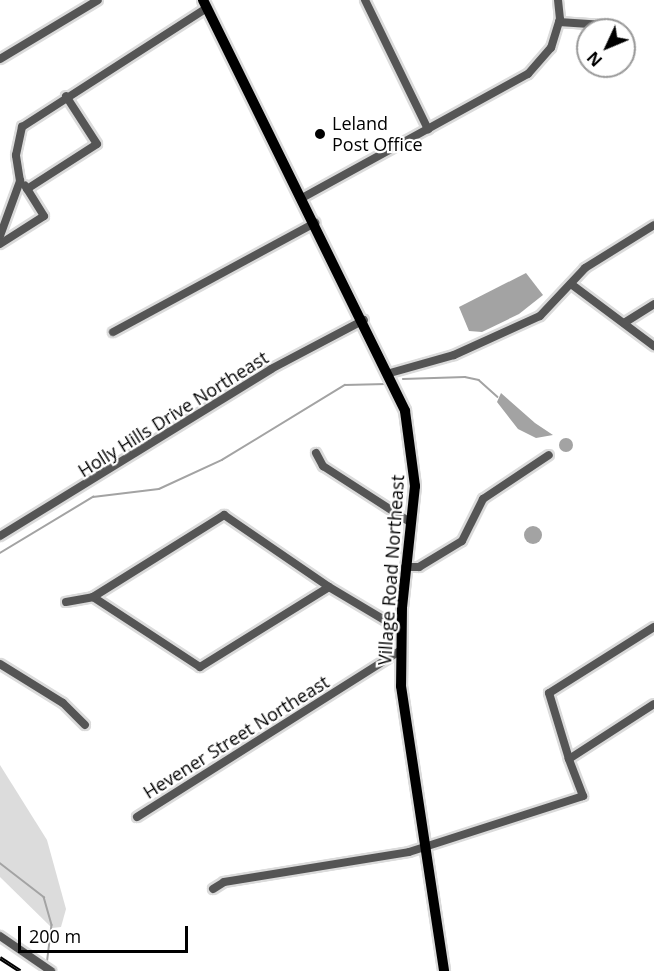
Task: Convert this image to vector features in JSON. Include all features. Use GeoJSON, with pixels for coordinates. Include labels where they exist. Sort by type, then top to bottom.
{"type":"FeatureCollection","features":[{"type":"Feature","properties":{"kind":"main road","name":"Village Road Northeast"},"geometry":{"type":"LineString","coordinates":[[205,4],[390,373],[410,434],[415,486],[405,567],[400,651],[406,738],[444,971]]}},
{"type":"Feature","properties":{"kind":"street"},"geometry":{"type":"LineString","coordinates":[[0,59],[98,0]]}},
{"type":"Feature","properties":{"kind":"street"},"geometry":{"type":"LineString","coordinates":[[365,0],[428,129]]}},
{"type":"Feature","properties":{"kind":"street"},"geometry":{"type":"LineString","coordinates":[[302,198],[528,74],[551,48],[559,22],[558,0]]}},
{"type":"Feature","properties":{"kind":"street"},"geometry":{"type":"LineString","coordinates":[[0,236],[19,177],[16,155],[22,127],[205,4]]}},
{"type":"Feature","properties":{"kind":"street"},"geometry":{"type":"LineString","coordinates":[[559,22],[576,23]]}},
{"type":"Feature","properties":{"kind":"street"},"geometry":{"type":"LineString","coordinates":[[27,189],[97,144],[66,96]]}},
{"type":"Feature","properties":{"kind":"street"},"geometry":{"type":"LineString","coordinates":[[0,244],[44,216],[19,177]]}},
{"type":"Feature","properties":{"kind":"street"},"geometry":{"type":"LineString","coordinates":[[113,332],[315,223]]}},
{"type":"Feature","properties":{"kind":"street"},"geometry":{"type":"LineString","coordinates":[[390,373],[454,354],[533,319],[571,284],[654,225]]}},
{"type":"Feature","properties":{"kind":"street"},"geometry":{"type":"LineString","coordinates":[[571,284],[654,346]]}},
{"type":"Feature","properties":{"kind":"street"},"geometry":{"type":"LineString","coordinates":[[624,323],[654,304]]}},
{"type":"Feature","properties":{"kind":"street","name":"Holly Hills Drive Northeast"},"geometry":{"type":"LineString","coordinates":[[0,536],[271,369],[364,320]]}},
{"type":"Feature","properties":{"kind":"street"},"geometry":{"type":"LineString","coordinates":[[316,453],[323,466],[410,522]]}},
{"type":"Feature","properties":{"kind":"street"},"geometry":{"type":"LineString","coordinates":[[405,567],[419,567],[462,541],[483,499],[549,455]]}},
{"type":"Feature","properties":{"kind":"street"},"geometry":{"type":"LineString","coordinates":[[66,602],[93,597],[224,515],[329,587],[401,630]]}},
{"type":"Feature","properties":{"kind":"street"},"geometry":{"type":"LineString","coordinates":[[93,597],[200,667],[329,587]]}},
{"type":"Feature","properties":{"kind":"street"},"geometry":{"type":"LineString","coordinates":[[213,889],[224,882],[389,857],[583,796],[549,693],[654,627]]}},
{"type":"Feature","properties":{"kind":"street","name":"Hevener Street Northeast"},"geometry":{"type":"LineString","coordinates":[[137,817],[400,651]]}},
{"type":"Feature","properties":{"kind":"street"},"geometry":{"type":"LineString","coordinates":[[0,664],[63,703],[85,725]]}},
{"type":"Feature","properties":{"kind":"street"},"geometry":{"type":"LineString","coordinates":[[569,759],[654,704]]}},
{"type":"Feature","properties":{"kind":"street"},"geometry":{"type":"LineString","coordinates":[[0,936],[51,971]]}},
{"type":"Feature","properties":{"kind":"shaded area"},"geometry":{"type":"Polygon","coordinates":[[[526,273],[543,295],[519,314],[482,332],[469,331],[459,307],[526,273]]]}},
{"type":"Feature","properties":{"kind":"shaded area"},"geometry":{"type":"Polygon","coordinates":[[[501,393],[535,423],[553,435],[536,438],[518,429],[497,402],[501,393]]]}},
{"type":"Feature","properties":{"kind":"shaded area"},"geometry":{"type":"Polygon","coordinates":[[[566,438],[571,440],[573,445],[571,450],[566,452],[561,450],[559,445],[561,440],[566,438]]]}},
{"type":"Feature","properties":{"kind":"shaded area"},"geometry":{"type":"Polygon","coordinates":[[[533,526],[539,529],[542,535],[539,541],[533,544],[527,541],[524,535],[527,529],[533,526]]]}},
{"type":"Feature","properties":{"kind":"shaded area"},"geometry":{"type":"Polygon","coordinates":[[[0,765],[47,840],[66,909],[61,927],[52,928],[0,877],[0,765]]]}},
{"type":"Feature","properties":{"kind":"waterway"},"geometry":{"type":"LineString","coordinates":[[403,379],[465,377],[479,380],[498,397]]}},
{"type":"Feature","properties":{"kind":"waterway"},"geometry":{"type":"LineString","coordinates":[[0,553],[93,497],[159,489],[222,460],[345,385],[386,384]]}},
{"type":"Feature","properties":{"kind":"waterway"},"geometry":{"type":"LineString","coordinates":[[0,863],[44,897],[52,925],[47,964]]}},
{"type":"Feature","properties":{"kind":"railway"},"geometry":{"type":"LineString","coordinates":[[0,958],[20,971]]}},
{"type":"Feature","properties":{"kind":"place","name":"Leland Post Office"},"geometry":{"type":"Point","coordinates":[320,134]}}]}
